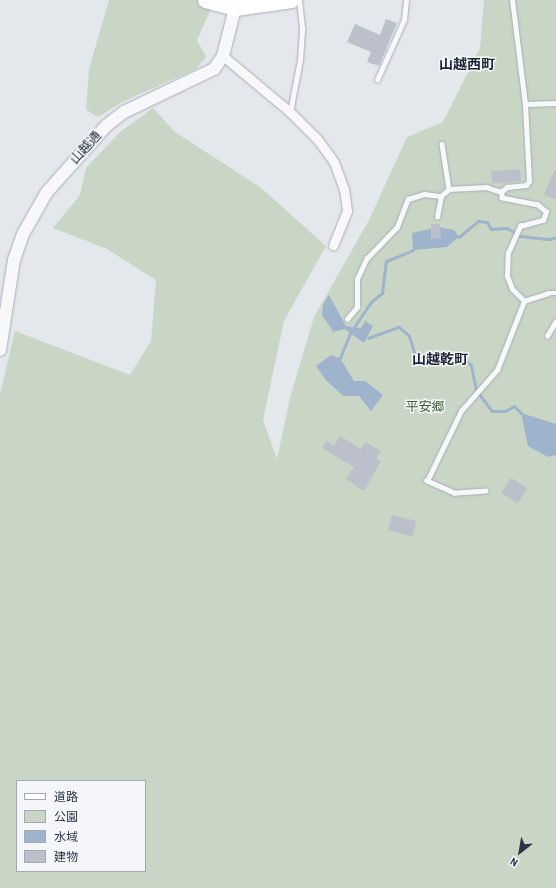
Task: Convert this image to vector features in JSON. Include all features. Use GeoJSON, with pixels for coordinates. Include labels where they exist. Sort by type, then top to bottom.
{"type":"FeatureCollection","features":[{"type":"Feature","properties":{"kind":"main road"},"geometry":{"type":"LineString","coordinates":[[205,0],[236,4],[291,0]]}},
{"type":"Feature","properties":{"kind":"street","name":"山越通"},"geometry":{"type":"LineString","coordinates":[[0,350],[14,260],[23,234],[47,192],[101,132],[118,116],[142,102],[206,74],[223,56],[236,4]]}},
{"type":"Feature","properties":{"kind":"street"},"geometry":{"type":"LineString","coordinates":[[223,56],[290,112],[318,140],[334,162],[344,189],[347,210],[333,245]]}},
{"type":"Feature","properties":{"kind":"lane"},"geometry":{"type":"LineString","coordinates":[[290,112],[300,60],[302,28],[299,0]]}},
{"type":"Feature","properties":{"kind":"lane"},"geometry":{"type":"LineString","coordinates":[[378,80],[404,20],[406,0]]}},
{"type":"Feature","properties":{"kind":"lane"},"geometry":{"type":"LineString","coordinates":[[501,192],[507,187],[526,186],[529,182],[525,104],[512,0]]}},
{"type":"Feature","properties":{"kind":"lane"},"geometry":{"type":"LineString","coordinates":[[525,104],[556,102]]}},
{"type":"Feature","properties":{"kind":"lane"},"geometry":{"type":"LineString","coordinates":[[442,144],[449,189]]}},
{"type":"Feature","properties":{"kind":"lane"},"geometry":{"type":"LineString","coordinates":[[437,217],[441,196],[449,189],[486,187],[501,192]]}},
{"type":"Feature","properties":{"kind":"lane"},"geometry":{"type":"LineString","coordinates":[[501,192],[502,198],[538,205],[546,212],[543,220],[520,226],[508,253],[507,276],[512,289],[524,301]]}},
{"type":"Feature","properties":{"kind":"lane"},"geometry":{"type":"LineString","coordinates":[[348,319],[357,307],[357,279],[367,258],[397,227],[408,200],[424,194],[441,196]]}},
{"type":"Feature","properties":{"kind":"lane"},"geometry":{"type":"LineString","coordinates":[[524,301],[548,293],[556,293]]}},
{"type":"Feature","properties":{"kind":"lane"},"geometry":{"type":"LineString","coordinates":[[486,491],[454,493],[427,481],[461,412],[497,370],[524,301]]}},
{"type":"Feature","properties":{"kind":"lane"},"geometry":{"type":"LineString","coordinates":[[548,336],[556,321]]}},
{"type":"Feature","properties":{"kind":"green space"},"geometry":{"type":"Polygon","coordinates":[[[109,0],[215,0],[197,40],[206,57],[196,69],[122,102],[98,117],[86,110],[89,69],[109,0]]]}},
{"type":"Feature","properties":{"kind":"green space","name":"平安郷"},"geometry":{"type":"Polygon","coordinates":[[[484,0],[556,0],[556,888],[0,888],[0,394],[15,331],[130,375],[151,341],[156,280],[107,249],[53,228],[80,195],[86,168],[120,132],[153,108],[175,132],[260,187],[326,246],[284,321],[263,420],[277,459],[290,398],[314,317],[369,220],[407,137],[443,122],[480,48],[484,0]]]}},
{"type":"Feature","properties":{"kind":"water"},"geometry":{"type":"Polygon","coordinates":[[[438,227],[454,230],[459,237],[447,247],[413,250],[412,233],[438,227]]]}},
{"type":"Feature","properties":{"kind":"water"},"geometry":{"type":"Polygon","coordinates":[[[329,295],[346,326],[361,328],[365,321],[373,326],[364,343],[345,329],[333,332],[322,315],[323,304],[329,295]]]}},
{"type":"Feature","properties":{"kind":"water"},"geometry":{"type":"Polygon","coordinates":[[[331,355],[340,358],[354,381],[365,381],[383,395],[371,411],[359,396],[343,396],[325,379],[316,366],[331,355]]]}},
{"type":"Feature","properties":{"kind":"water"},"geometry":{"type":"Polygon","coordinates":[[[521,413],[556,424],[556,455],[548,457],[528,446],[521,413]]]}},
{"type":"Feature","properties":{"kind":"building"},"geometry":{"type":"Polygon","coordinates":[[[386,19],[397,23],[379,66],[367,62],[371,52],[347,42],[355,24],[380,35],[386,19]]]}},
{"type":"Feature","properties":{"kind":"building"},"geometry":{"type":"Polygon","coordinates":[[[556,167],[556,199],[544,195],[556,167]]]}},
{"type":"Feature","properties":{"kind":"building"},"geometry":{"type":"Polygon","coordinates":[[[520,169],[521,181],[492,183],[491,172],[520,169]]]}},
{"type":"Feature","properties":{"kind":"building"},"geometry":{"type":"Polygon","coordinates":[[[431,224],[440,224],[441,238],[431,239],[431,224]]]}},
{"type":"Feature","properties":{"kind":"building"},"geometry":{"type":"Polygon","coordinates":[[[340,436],[361,449],[365,442],[381,451],[376,458],[381,461],[364,491],[346,479],[354,467],[322,448],[326,441],[334,446],[340,436]]]}},
{"type":"Feature","properties":{"kind":"building"},"geometry":{"type":"Polygon","coordinates":[[[511,478],[527,488],[518,503],[501,493],[511,478]]]}},
{"type":"Feature","properties":{"kind":"building"},"geometry":{"type":"Polygon","coordinates":[[[392,515],[416,521],[412,537],[388,531],[392,515]]]}},
{"type":"Feature","properties":{"kind":"waterway"},"geometry":{"type":"LineString","coordinates":[[459,237],[478,221],[487,222],[491,229],[507,228],[520,236],[550,239],[556,237]]}},
{"type":"Feature","properties":{"kind":"waterway"},"geometry":{"type":"LineString","coordinates":[[354,327],[371,302],[382,293],[386,261],[413,250]]}},
{"type":"Feature","properties":{"kind":"waterway"},"geometry":{"type":"LineString","coordinates":[[368,338],[399,327],[409,336],[414,352],[425,363],[436,362],[443,353],[460,356],[471,365],[476,390],[492,411],[505,411],[514,406],[521,413]]}},
{"type":"Feature","properties":{"kind":"waterway"},"geometry":{"type":"LineString","coordinates":[[340,358],[350,333]]}},
{"type":"Feature","properties":{"kind":"district","name":"山越西町"},"geometry":{"type":"Point","coordinates":[467,64]}},
{"type":"Feature","properties":{"kind":"district","name":"山越乾町"},"geometry":{"type":"Point","coordinates":[440,359]}}]}
